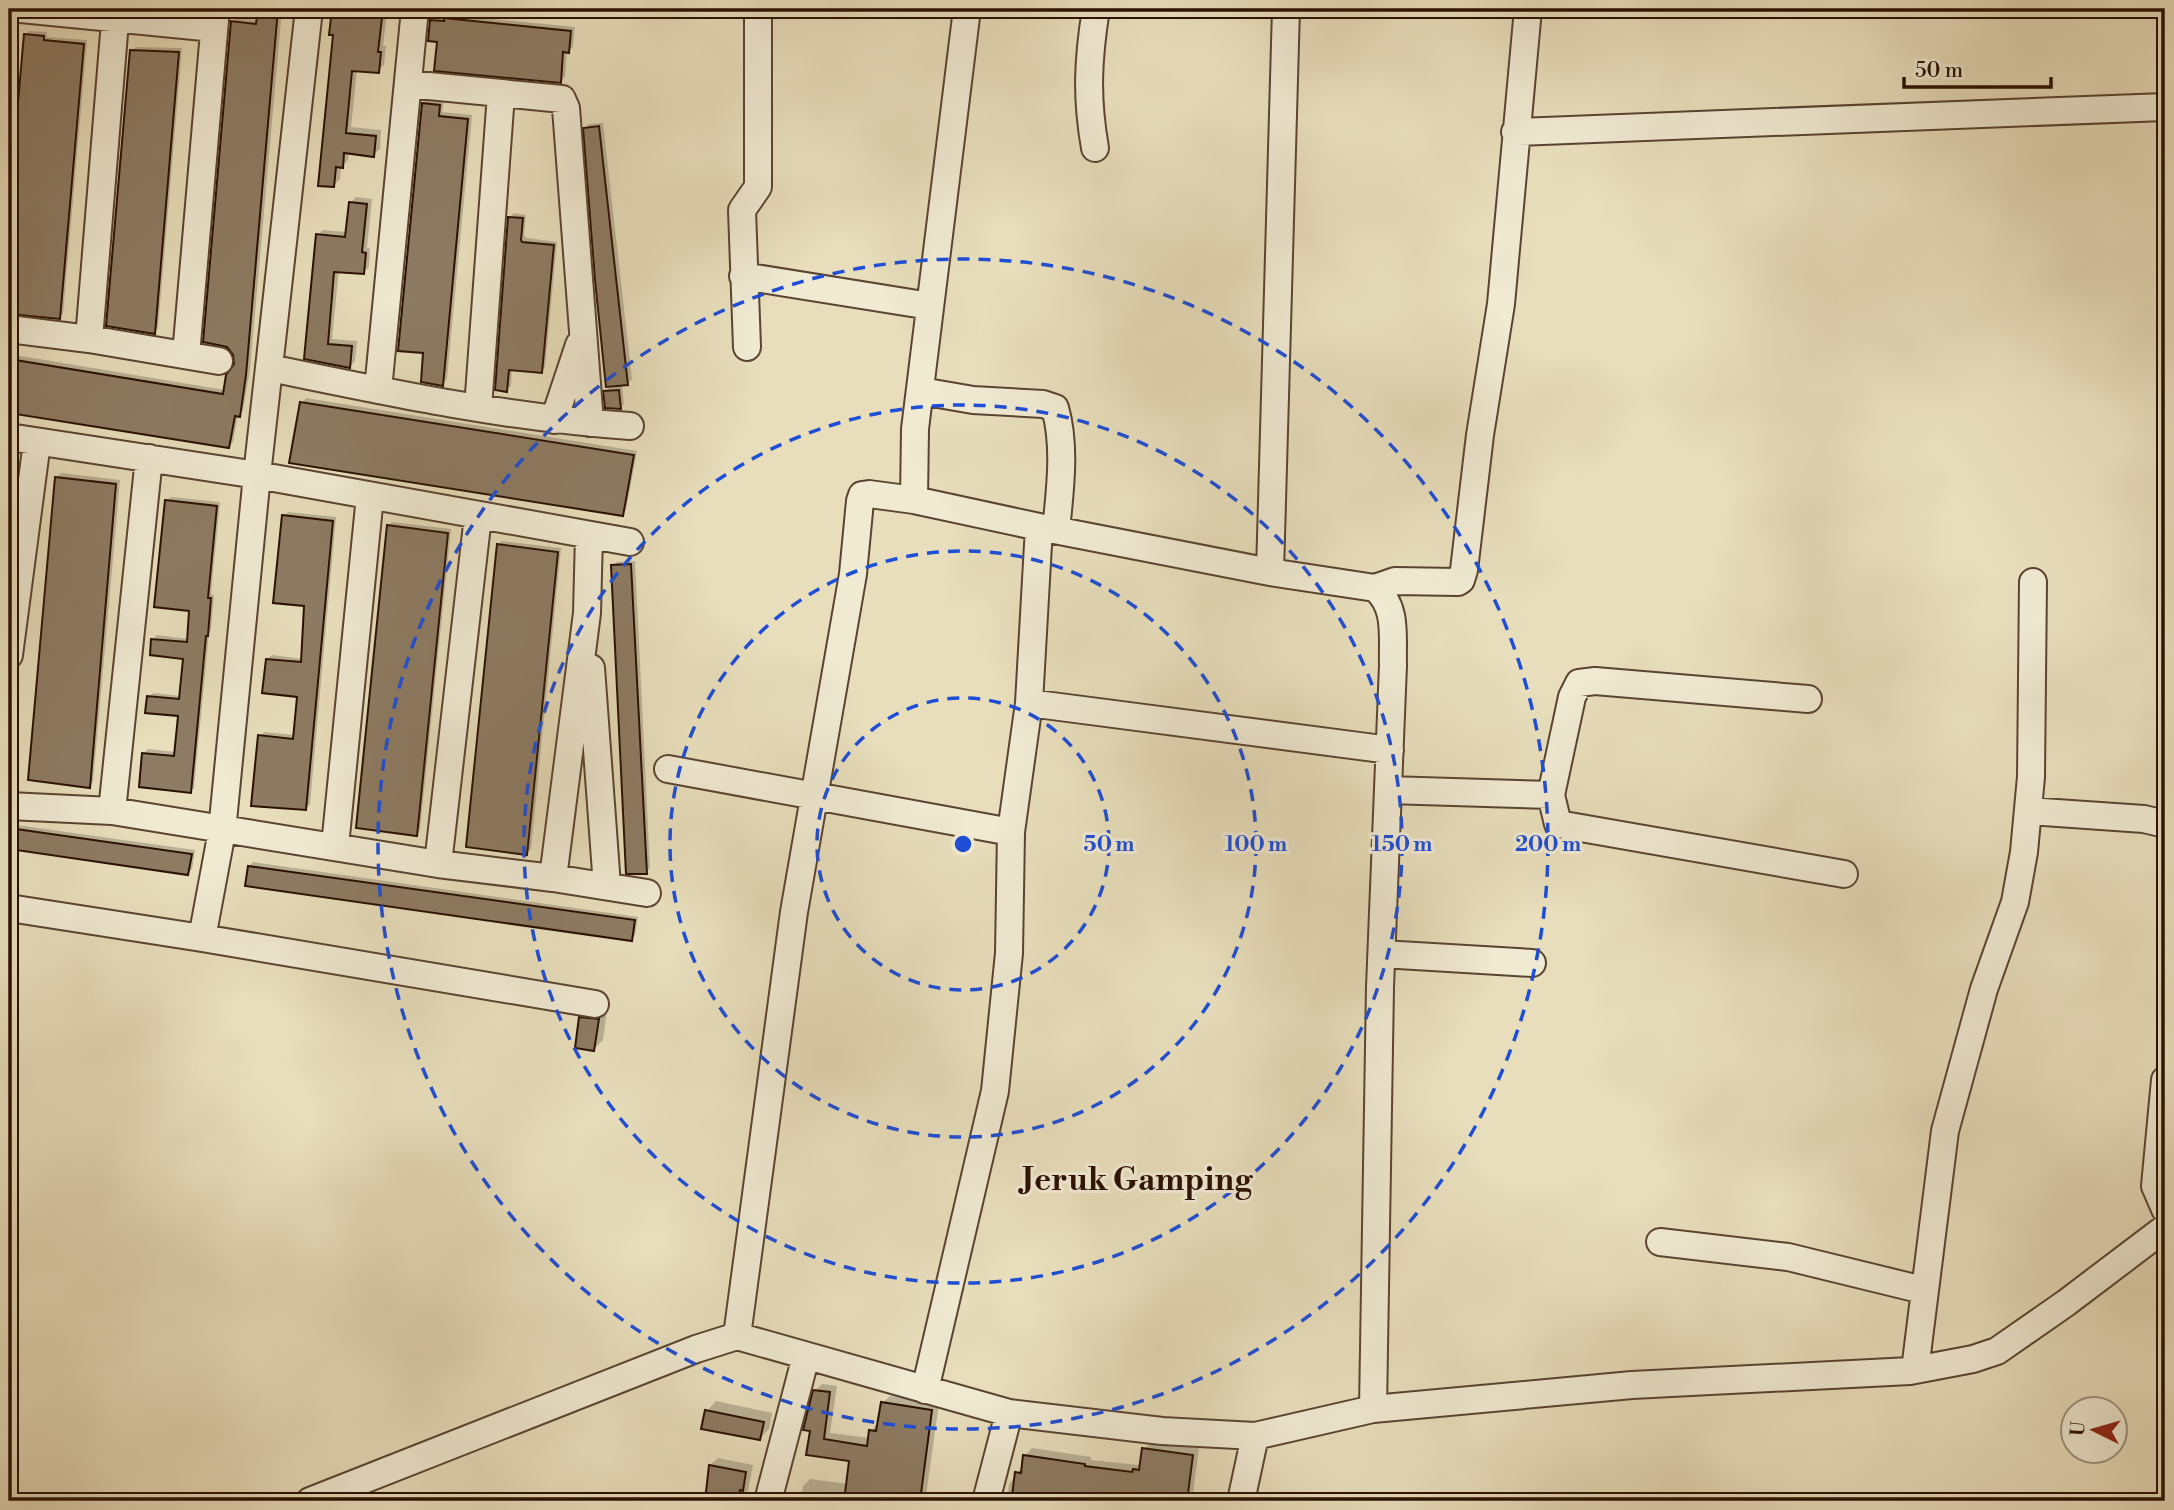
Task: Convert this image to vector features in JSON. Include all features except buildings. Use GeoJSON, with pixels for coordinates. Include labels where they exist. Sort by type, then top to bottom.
{"type":"FeatureCollection","features":[{"type":"Feature","properties":{"kind":"street"},"geometry":{"type":"LineString","coordinates":[[21,9],[215,18],[186,355]]}},
{"type":"Feature","properties":{"kind":"street"},"geometry":{"type":"LineString","coordinates":[[202,938],[222,831],[257,475],[309,9]]}},
{"type":"Feature","properties":{"kind":"street"},"geometry":{"type":"LineString","coordinates":[[378,390],[415,9]]}},
{"type":"Feature","properties":{"kind":"street"},"geometry":{"type":"LineString","coordinates":[[747,347],[742,210],[758,187],[758,9]]}},
{"type":"Feature","properties":{"kind":"street"},"geometry":{"type":"LineString","coordinates":[[914,500],[915,429],[967,9]]}},
{"type":"Feature","properties":{"kind":"street"},"geometry":{"type":"LineString","coordinates":[[1095,148],[1088,110],[1088,54],[1096,9]]}},
{"type":"Feature","properties":{"kind":"street"},"geometry":{"type":"LineString","coordinates":[[1270,572],[1286,9]]}},
{"type":"Feature","properties":{"kind":"street"},"geometry":{"type":"LineString","coordinates":[[717,1342],[853,574],[862,495],[914,500],[1270,572],[1375,588],[1395,581],[1448,583],[1461,580],[1501,304],[1528,9]]}},
{"type":"Feature","properties":{"kind":"street"},"geometry":{"type":"LineString","coordinates":[[89,339],[115,13]]}},
{"type":"Feature","properties":{"kind":"street"},"geometry":{"type":"LineString","coordinates":[[408,84],[562,99],[566,107],[590,424]]}},
{"type":"Feature","properties":{"kind":"street"},"geometry":{"type":"LineString","coordinates":[[478,408],[501,94]]}},
{"type":"Feature","properties":{"kind":"street"},"geometry":{"type":"LineString","coordinates":[[1515,132],[2165,107]]}},
{"type":"Feature","properties":{"kind":"street"},"geometry":{"type":"LineString","coordinates":[[743,276],[930,306]]}},
{"type":"Feature","properties":{"kind":"street"},"geometry":{"type":"LineString","coordinates":[[9,329],[219,360]]}},
{"type":"Feature","properties":{"kind":"street"},"geometry":{"type":"LineString","coordinates":[[554,420],[583,333]]}},
{"type":"Feature","properties":{"kind":"street"},"geometry":{"type":"LineString","coordinates":[[270,368],[478,408],[554,420],[630,426]]}},
{"type":"Feature","properties":{"kind":"street"},"geometry":{"type":"LineString","coordinates":[[921,391],[974,400],[1043,404],[1055,408],[1061,484],[1047,529],[1029,703],[1011,832],[1009,953],[995,1091],[925,1390]]}},
{"type":"Feature","properties":{"kind":"street"},"geometry":{"type":"LineString","coordinates":[[9,437],[257,475],[630,542]]}},
{"type":"Feature","properties":{"kind":"street"},"geometry":{"type":"LineString","coordinates":[[9,655],[37,442]]}},
{"type":"Feature","properties":{"kind":"street"},"geometry":{"type":"LineString","coordinates":[[113,811],[149,458]]}},
{"type":"Feature","properties":{"kind":"street"},"geometry":{"type":"LineString","coordinates":[[335,846],[370,496]]}},
{"type":"Feature","properties":{"kind":"street"},"geometry":{"type":"LineString","coordinates":[[438,864],[478,516]]}},
{"type":"Feature","properties":{"kind":"street"},"geometry":{"type":"LineString","coordinates":[[589,535],[587,613],[607,886]]}},
{"type":"Feature","properties":{"kind":"street"},"geometry":{"type":"LineString","coordinates":[[1915,1370],[1945,1131],[1984,989],[2015,902],[2024,852],[2031,777],[2033,582]]}},
{"type":"Feature","properties":{"kind":"street"},"geometry":{"type":"LineString","coordinates":[[1373,1409],[1382,954],[1393,665],[1390,607],[1386,597],[1375,588]]}},
{"type":"Feature","properties":{"kind":"street"},"geometry":{"type":"LineString","coordinates":[[553,878],[587,613]]}},
{"type":"Feature","properties":{"kind":"street"},"geometry":{"type":"LineString","coordinates":[[1808,699],[1595,681],[1579,683],[1572,697],[1551,795],[1558,824],[1844,874]]}},
{"type":"Feature","properties":{"kind":"street"},"geometry":{"type":"LineString","coordinates":[[1029,703],[1390,750]]}},
{"type":"Feature","properties":{"kind":"street"},"geometry":{"type":"LineString","coordinates":[[668,769],[1011,832]]}},
{"type":"Feature","properties":{"kind":"street"},"geometry":{"type":"LineString","coordinates":[[1388,790],[1551,795]]}},
{"type":"Feature","properties":{"kind":"street"},"geometry":{"type":"LineString","coordinates":[[9,806],[113,811],[222,831],[647,893]]}},
{"type":"Feature","properties":{"kind":"street"},"geometry":{"type":"LineString","coordinates":[[2028,811],[2144,819],[2165,824]]}},
{"type":"Feature","properties":{"kind":"street"},"geometry":{"type":"LineString","coordinates":[[9,908],[594,1004]]}},
{"type":"Feature","properties":{"kind":"street"},"geometry":{"type":"LineString","coordinates":[[1382,954],[1532,963]]}},
{"type":"Feature","properties":{"kind":"street"},"geometry":{"type":"LineString","coordinates":[[2165,1080],[2155,1186],[2165,1209]]}},
{"type":"Feature","properties":{"kind":"street"},"geometry":{"type":"LineString","coordinates":[[310,1501],[717,1342],[803,1366],[925,1390],[1006,1422],[1162,1431],[1254,1444],[1373,1409],[1632,1385],[1915,1370],[1973,1359],[1997,1350],[2066,1303],[2165,1228]]}},
{"type":"Feature","properties":{"kind":"street"},"geometry":{"type":"LineString","coordinates":[[1660,1242],[1788,1257],[1923,1290]]}},
{"type":"Feature","properties":{"kind":"street"},"geometry":{"type":"LineString","coordinates":[[768,1501],[803,1366]]}},
{"type":"Feature","properties":{"kind":"street"},"geometry":{"type":"LineString","coordinates":[[986,1501],[1006,1422]]}},
{"type":"Feature","properties":{"kind":"street"},"geometry":{"type":"LineString","coordinates":[[1241,1501],[1254,1444]]}},
{"type":"Feature","properties":{"kind":"district","name":"Jeruk Gamping"},"geometry":{"type":"Point","coordinates":[1137,1179]}}]}
